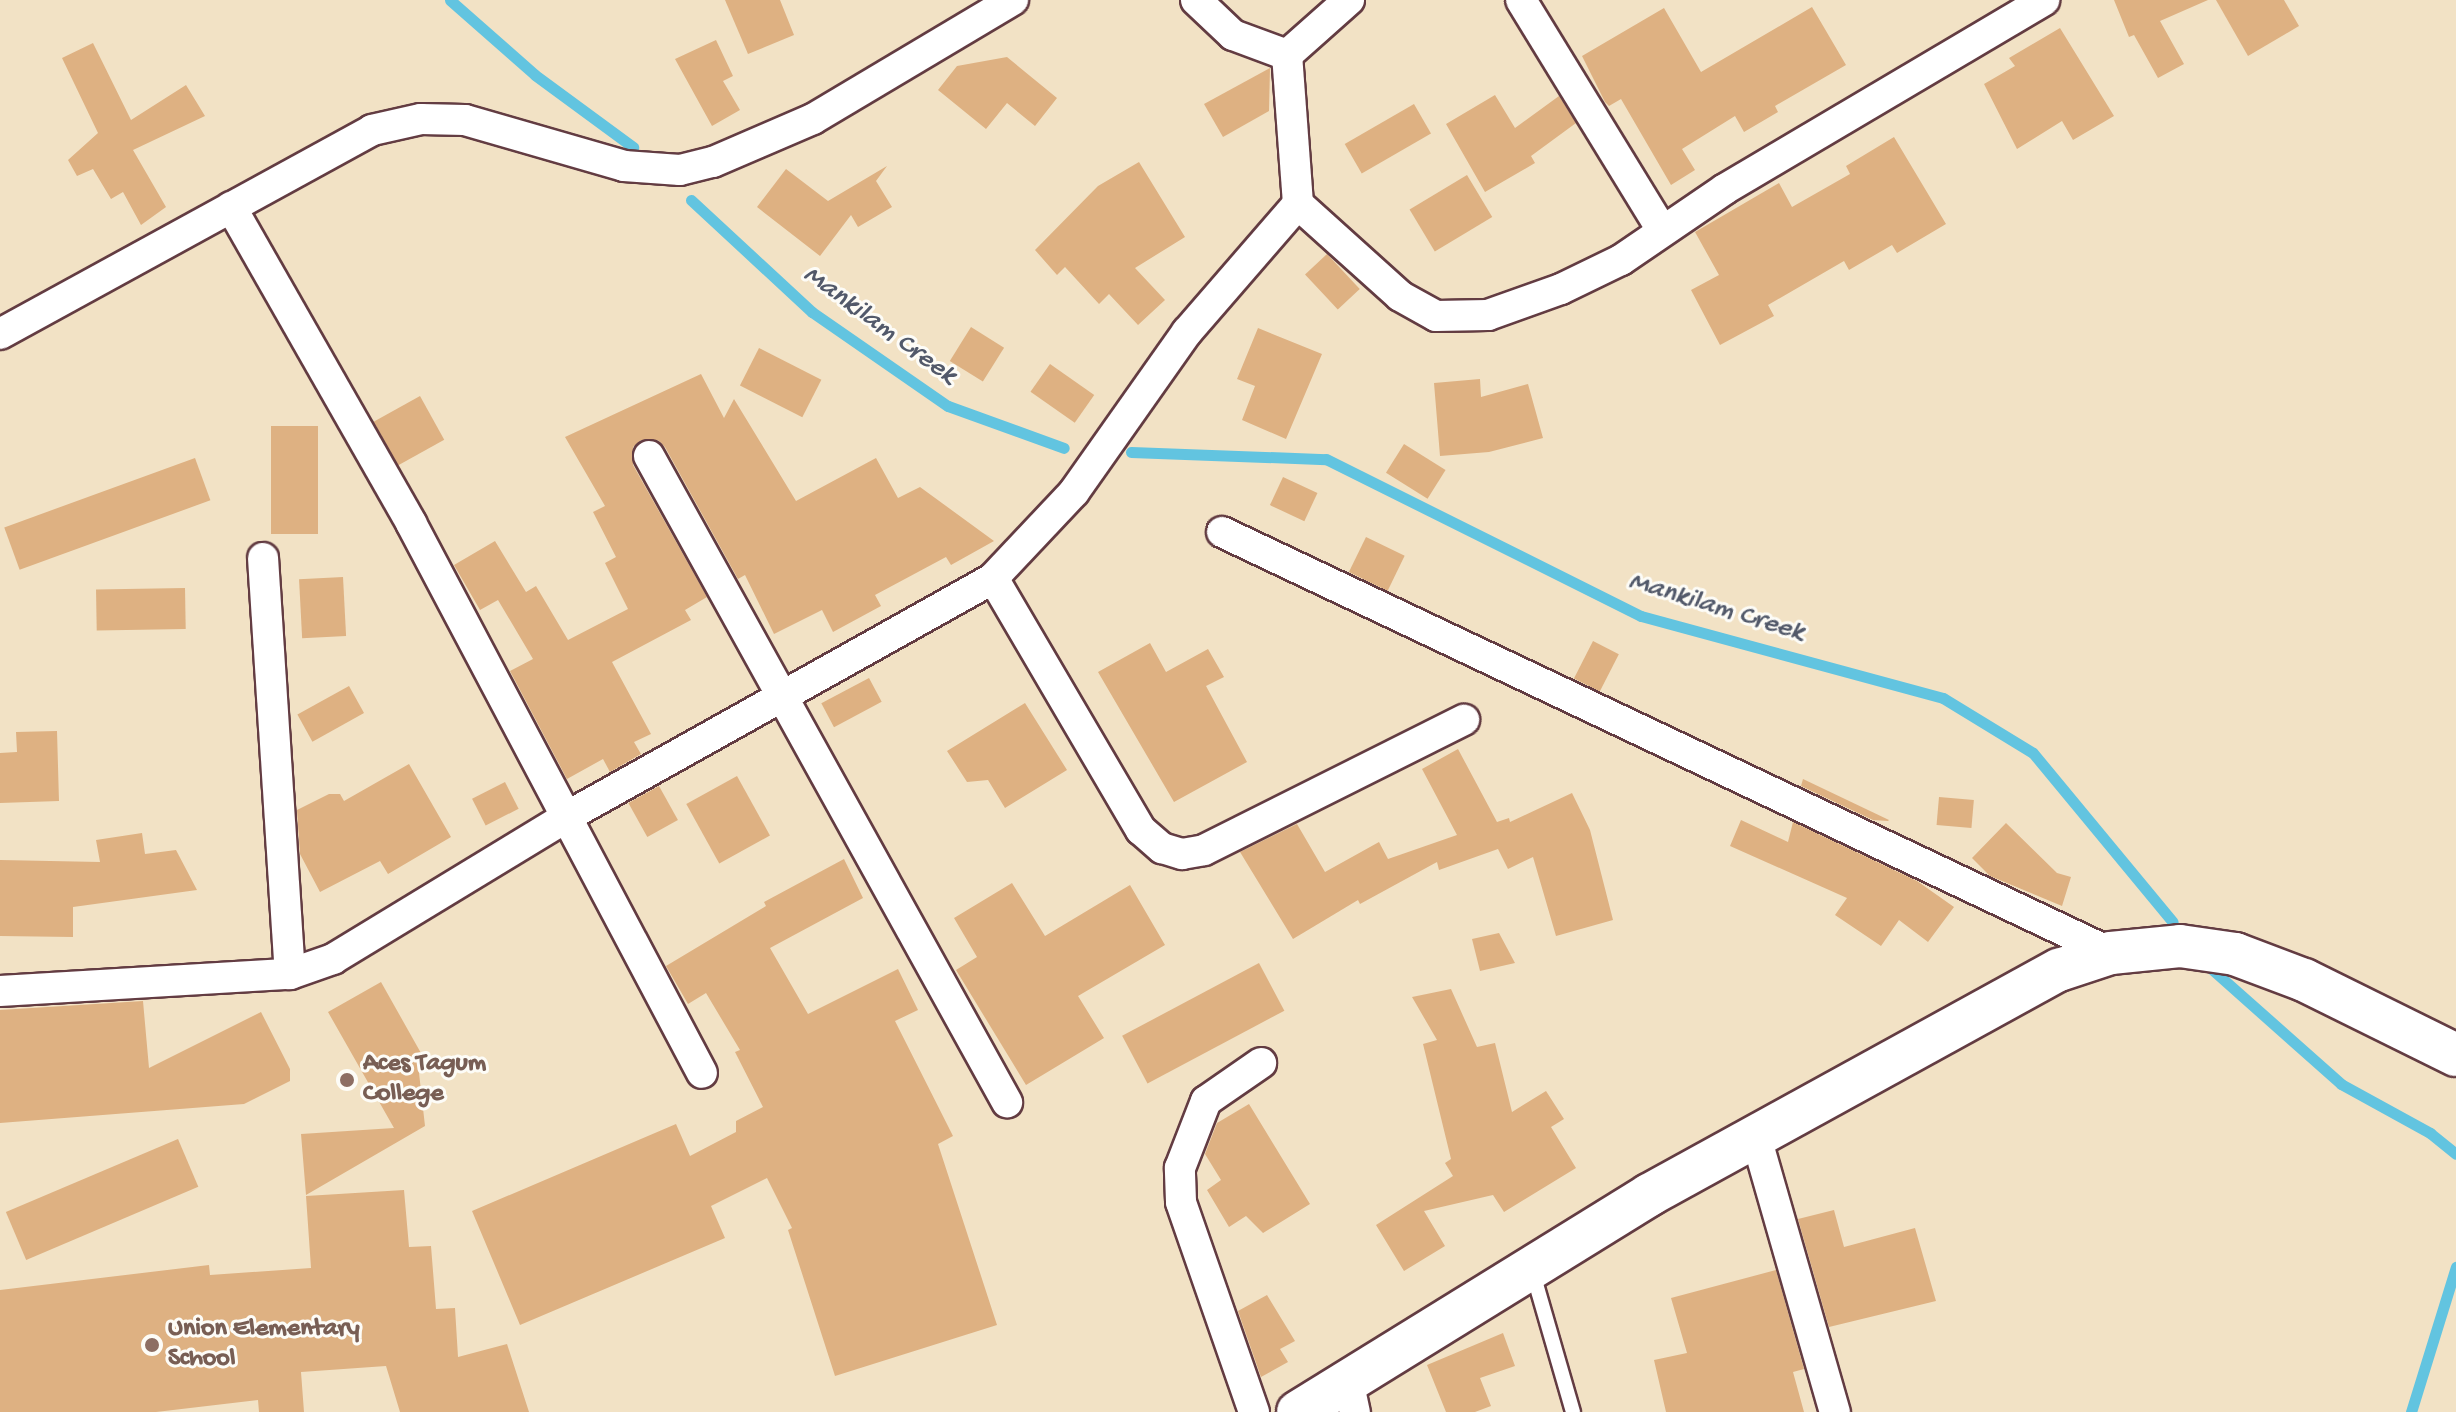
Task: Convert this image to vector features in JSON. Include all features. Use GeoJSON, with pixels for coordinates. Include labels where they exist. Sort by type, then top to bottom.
{"type":"FeatureCollection","features":[{"type":"Feature","properties":{"kind":"street"},"geometry":{"type":"LineString","coordinates":[[0,334],[372,130],[421,119],[465,120],[624,166],[680,170],[713,162],[813,119],[1013,0]]}},
{"type":"Feature","properties":{"kind":"street"},"geometry":{"type":"LineString","coordinates":[[1196,0],[1233,35],[1287,55]]}},
{"type":"Feature","properties":{"kind":"street"},"geometry":{"type":"LineString","coordinates":[[1287,55],[1349,0]]}},
{"type":"Feature","properties":{"kind":"street"},"geometry":{"type":"LineString","coordinates":[[1521,0],[1662,230]]}},
{"type":"Feature","properties":{"kind":"street"},"geometry":{"type":"LineString","coordinates":[[1287,55],[1298,204],[1400,296],[1436,316],[1465,319],[1561,289],[1621,260],[1662,230],[2044,0]]}},
{"type":"Feature","properties":{"kind":"street"},"geometry":{"type":"LineString","coordinates":[[0,991],[290,974],[333,959],[568,816],[993,578],[1074,492],[1187,332],[1298,204]]}},
{"type":"Feature","properties":{"kind":"street"},"geometry":{"type":"LineString","coordinates":[[231,207],[411,523],[702,1073]]}},
{"type":"Feature","properties":{"kind":"street"},"geometry":{"type":"LineString","coordinates":[[649,456],[785,694],[1007,1102]]}},
{"type":"Feature","properties":{"kind":"street"},"geometry":{"type":"LineString","coordinates":[[1222,532],[2111,953]]}},
{"type":"Feature","properties":{"kind":"street"},"geometry":{"type":"LineString","coordinates":[[263,558],[290,974]]}},
{"type":"Feature","properties":{"kind":"street"},"geometry":{"type":"LineString","coordinates":[[993,578],[1141,830],[1172,851],[1204,850],[1464,720]]}},
{"type":"Feature","properties":{"kind":"street"},"geometry":{"type":"LineString","coordinates":[[1298,1412],[1351,1396],[1530,1264],[2059,970],[2111,953],[2180,946],[2235,954],[2304,980],[2456,1055]]}},
{"type":"Feature","properties":{"kind":"street"},"geometry":{"type":"LineString","coordinates":[[1254,1412],[1181,1202],[1180,1168],[1206,1101],[1261,1063]]}},
{"type":"Feature","properties":{"kind":"street"},"geometry":{"type":"LineString","coordinates":[[1756,1137],[1835,1412]]}},
{"type":"Feature","properties":{"kind":"lane"},"geometry":{"type":"LineString","coordinates":[[1530,1264],[1573,1412]]}},
{"type":"Feature","properties":{"kind":"building"},"geometry":{"type":"Polygon","coordinates":[[[725,0],[780,0],[794,35],[748,54],[725,0]]]}},
{"type":"Feature","properties":{"kind":"building"},"geometry":{"type":"Polygon","coordinates":[[[2114,0],[2208,0],[2160,21],[2184,64],[2158,78],[2134,35],[2129,37],[2114,0]]]}},
{"type":"Feature","properties":{"kind":"building"},"geometry":{"type":"Polygon","coordinates":[[[2216,0],[2284,0],[2299,26],[2248,56],[2216,0]]]}},
{"type":"Feature","properties":{"kind":"building"},"geometry":{"type":"Polygon","coordinates":[[[1812,7],[1846,65],[1775,106],[1778,112],[1744,132],[1735,116],[1682,149],[1695,170],[1671,185],[1621,99],[1609,106],[1605,102],[1582,56],[1664,8],[1701,72],[1812,7]]]}},
{"type":"Feature","properties":{"kind":"building"},"geometry":{"type":"Polygon","coordinates":[[[2060,28],[2114,116],[2073,140],[2062,121],[2017,149],[1984,84],[2015,66],[2009,58],[2060,28]]]}},
{"type":"Feature","properties":{"kind":"building"},"geometry":{"type":"Polygon","coordinates":[[[716,40],[733,76],[723,81],[740,110],[712,126],[675,59],[716,40]]]}},
{"type":"Feature","properties":{"kind":"building"},"geometry":{"type":"Polygon","coordinates":[[[93,43],[131,120],[186,85],[205,116],[133,150],[166,207],[141,225],[123,192],[111,199],[93,169],[77,176],[68,160],[98,133],[62,58],[93,43]]]}},
{"type":"Feature","properties":{"kind":"building"},"geometry":{"type":"Polygon","coordinates":[[[1007,57],[1057,98],[1035,126],[1007,103],[986,129],[938,90],[957,66],[1007,57]]]}},
{"type":"Feature","properties":{"kind":"building"},"geometry":{"type":"Polygon","coordinates":[[[1270,68],[1269,111],[1223,137],[1204,104],[1270,68]]]}},
{"type":"Feature","properties":{"kind":"building"},"geometry":{"type":"Polygon","coordinates":[[[1495,95],[1515,128],[1559,96],[1576,123],[1531,156],[1535,163],[1485,192],[1446,124],[1495,95]]]}},
{"type":"Feature","properties":{"kind":"building"},"geometry":{"type":"Polygon","coordinates":[[[1414,104],[1431,133],[1362,173],[1345,144],[1414,104]]]}},
{"type":"Feature","properties":{"kind":"building"},"geometry":{"type":"Polygon","coordinates":[[[1894,137],[1946,224],[1897,253],[1892,245],[1849,270],[1844,261],[1768,305],[1774,316],[1720,345],[1691,290],[1719,275],[1695,232],[1779,183],[1792,207],[1850,174],[1846,166],[1894,137]]]}},
{"type":"Feature","properties":{"kind":"building"},"geometry":{"type":"Polygon","coordinates":[[[1139,162],[1185,237],[1135,268],[1165,300],[1138,325],[1109,294],[1099,304],[1065,267],[1057,275],[1035,250],[1098,186],[1139,162]]]}},
{"type":"Feature","properties":{"kind":"building"},"geometry":{"type":"Polygon","coordinates":[[[887,166],[876,181],[892,207],[858,227],[851,215],[820,256],[757,207],[786,169],[828,201],[887,166]]]}},
{"type":"Feature","properties":{"kind":"building"},"geometry":{"type":"Polygon","coordinates":[[[1467,175],[1492,217],[1435,252],[1410,210],[1467,175]]]}},
{"type":"Feature","properties":{"kind":"building"},"geometry":{"type":"Polygon","coordinates":[[[1327,254],[1360,289],[1338,310],[1305,274],[1327,254]]]}},
{"type":"Feature","properties":{"kind":"building"},"geometry":{"type":"Polygon","coordinates":[[[971,327],[1004,348],[983,382],[950,361],[971,327]]]}},
{"type":"Feature","properties":{"kind":"building"},"geometry":{"type":"Polygon","coordinates":[[[1258,328],[1322,354],[1286,439],[1242,420],[1255,386],[1237,379],[1258,328]]]}},
{"type":"Feature","properties":{"kind":"building"},"geometry":{"type":"Polygon","coordinates":[[[759,348],[821,380],[802,417],[740,385],[759,348]]]}},
{"type":"Feature","properties":{"kind":"building"},"geometry":{"type":"Polygon","coordinates":[[[1050,364],[1094,395],[1075,423],[1030,392],[1050,364]]]}},
{"type":"Feature","properties":{"kind":"building"},"geometry":{"type":"Polygon","coordinates":[[[701,374],[724,418],[734,399],[796,501],[876,458],[898,498],[920,487],[994,541],[951,565],[946,557],[875,595],[881,606],[833,632],[822,610],[774,634],[745,575],[738,579],[665,447],[658,440],[641,440],[633,447],[633,465],[707,597],[685,610],[691,620],[612,662],[651,734],[634,742],[641,754],[610,772],[603,759],[567,779],[510,671],[533,659],[498,600],[480,610],[454,565],[495,541],[526,592],[536,586],[568,640],[628,609],[605,563],[616,557],[593,512],[605,506],[565,437],[701,374]]]}},
{"type":"Feature","properties":{"kind":"building"},"geometry":{"type":"Polygon","coordinates":[[[1480,379],[1481,397],[1528,384],[1543,438],[1489,452],[1440,456],[1434,383],[1480,379]]]}},
{"type":"Feature","properties":{"kind":"building"},"geometry":{"type":"Polygon","coordinates":[[[420,396],[444,440],[398,465],[374,422],[420,396]]]}},
{"type":"Feature","properties":{"kind":"building"},"geometry":{"type":"Polygon","coordinates":[[[271,426],[318,426],[318,534],[271,534],[271,426]]]}},
{"type":"Feature","properties":{"kind":"building"},"geometry":{"type":"Polygon","coordinates":[[[1404,444],[1446,470],[1428,499],[1386,473],[1404,444]]]}},
{"type":"Feature","properties":{"kind":"building"},"geometry":{"type":"Polygon","coordinates":[[[195,458],[210,500],[20,570],[4,527],[195,458]]]}},
{"type":"Feature","properties":{"kind":"building"},"geometry":{"type":"Polygon","coordinates":[[[1283,477],[1317,493],[1304,521],[1270,505],[1283,477]]]}},
{"type":"Feature","properties":{"kind":"building"},"geometry":{"type":"Polygon","coordinates":[[[1366,537],[1405,556],[1388,591],[1349,572],[1366,537]]]}},
{"type":"Feature","properties":{"kind":"building"},"geometry":{"type":"Polygon","coordinates":[[[343,577],[346,636],[302,638],[299,579],[343,577]]]}},
{"type":"Feature","properties":{"kind":"building"},"geometry":{"type":"Polygon","coordinates":[[[185,588],[186,629],[97,631],[96,590],[185,588]]]}},
{"type":"Feature","properties":{"kind":"building"},"geometry":{"type":"Polygon","coordinates":[[[1593,641],[1619,654],[1600,692],[1574,678],[1593,641]]]}},
{"type":"Feature","properties":{"kind":"building"},"geometry":{"type":"Polygon","coordinates":[[[1150,643],[1166,672],[1208,649],[1224,677],[1206,686],[1247,762],[1174,802],[1098,672],[1150,643]]]}},
{"type":"Feature","properties":{"kind":"building"},"geometry":{"type":"Polygon","coordinates":[[[869,678],[882,702],[834,727],[821,703],[869,678]]]}},
{"type":"Feature","properties":{"kind":"building"},"geometry":{"type":"Polygon","coordinates":[[[349,686],[364,713],[312,742],[297,715],[349,686]]]}},
{"type":"Feature","properties":{"kind":"building"},"geometry":{"type":"Polygon","coordinates":[[[1025,703],[1067,770],[1005,808],[988,780],[967,782],[947,751],[1025,703]]]}},
{"type":"Feature","properties":{"kind":"building"},"geometry":{"type":"Polygon","coordinates":[[[57,731],[59,801],[0,803],[0,753],[17,752],[16,732],[57,731]]]}},
{"type":"Feature","properties":{"kind":"building"},"geometry":{"type":"Polygon","coordinates":[[[1458,749],[1497,822],[1509,818],[1510,822],[1572,793],[1590,830],[1613,920],[1556,936],[1533,857],[1508,869],[1498,849],[1439,870],[1437,862],[1360,904],[1358,900],[1293,939],[1240,852],[1297,824],[1325,872],[1379,842],[1388,859],[1457,835],[1422,769],[1458,749]]]}},
{"type":"Feature","properties":{"kind":"building"},"geometry":{"type":"Polygon","coordinates":[[[409,764],[451,837],[388,874],[380,861],[320,892],[300,854],[297,810],[329,794],[340,794],[344,801],[409,764]]]}},
{"type":"Feature","properties":{"kind":"building"},"geometry":{"type":"Polygon","coordinates":[[[737,776],[770,835],[719,864],[686,804],[737,776]]]}},
{"type":"Feature","properties":{"kind":"building"},"geometry":{"type":"Polygon","coordinates":[[[1803,779],[1889,820],[1873,820],[1801,786],[1803,779]]]}},
{"type":"Feature","properties":{"kind":"building"},"geometry":{"type":"Polygon","coordinates":[[[505,782],[519,809],[486,826],[472,799],[505,782]]]}},
{"type":"Feature","properties":{"kind":"building"},"geometry":{"type":"Polygon","coordinates":[[[659,786],[678,820],[647,837],[628,803],[659,786]]]}},
{"type":"Feature","properties":{"kind":"building"},"geometry":{"type":"Polygon","coordinates":[[[1939,797],[1974,800],[1971,828],[1937,825],[1939,797]]]}},
{"type":"Feature","properties":{"kind":"building"},"geometry":{"type":"Polygon","coordinates":[[[1741,820],[1788,842],[1793,822],[1917,881],[1954,907],[1928,942],[1899,920],[1881,946],[1835,915],[1847,898],[1730,846],[1741,820]]]}},
{"type":"Feature","properties":{"kind":"building"},"geometry":{"type":"Polygon","coordinates":[[[2006,823],[2057,873],[2071,877],[2062,906],[1990,876],[1972,858],[2006,823]]]}},
{"type":"Feature","properties":{"kind":"building"},"geometry":{"type":"Polygon","coordinates":[[[142,833],[145,854],[176,850],[197,890],[73,907],[73,937],[0,936],[0,860],[100,862],[96,840],[142,833]]]}},
{"type":"Feature","properties":{"kind":"building"},"geometry":{"type":"Polygon","coordinates":[[[844,859],[863,898],[770,948],[808,1014],[898,969],[918,1010],[895,1021],[953,1136],[938,1144],[997,1325],[835,1376],[788,1230],[792,1228],[767,1178],[711,1206],[725,1238],[520,1325],[472,1211],[676,1124],[690,1156],[736,1132],[736,1121],[763,1107],[735,1052],[740,1050],[706,993],[688,1004],[666,966],[766,906],[764,902],[844,859]]]}},
{"type":"Feature","properties":{"kind":"building"},"geometry":{"type":"Polygon","coordinates":[[[1012,883],[1045,936],[1130,885],[1165,945],[1078,996],[1104,1038],[1026,1085],[956,970],[977,957],[954,918],[1012,883]]]}},
{"type":"Feature","properties":{"kind":"building"},"geometry":{"type":"Polygon","coordinates":[[[1499,933],[1515,963],[1480,971],[1472,939],[1499,933]]]}},
{"type":"Feature","properties":{"kind":"building"},"geometry":{"type":"Polygon","coordinates":[[[1259,963],[1284,1011],[1147,1083],[1122,1036],[1259,963]]]}},
{"type":"Feature","properties":{"kind":"building"},"geometry":{"type":"Polygon","coordinates":[[[381,982],[426,1062],[418,1064],[425,1126],[306,1195],[301,1134],[394,1128],[328,1012],[381,982]]]}},
{"type":"Feature","properties":{"kind":"building"},"geometry":{"type":"Polygon","coordinates":[[[1451,989],[1477,1047],[1495,1043],[1512,1112],[1546,1091],[1564,1119],[1551,1127],[1576,1168],[1504,1212],[1493,1195],[1424,1211],[1445,1246],[1404,1271],[1376,1225],[1453,1176],[1445,1163],[1451,1159],[1423,1044],[1437,1040],[1412,997],[1451,989]]]}},
{"type":"Feature","properties":{"kind":"building"},"geometry":{"type":"Polygon","coordinates":[[[143,1001],[149,1068],[261,1012],[290,1069],[290,1081],[244,1104],[0,1123],[0,1010],[143,1001]]]}},
{"type":"Feature","properties":{"kind":"building"},"geometry":{"type":"Polygon","coordinates":[[[1249,1104],[1310,1204],[1263,1233],[1246,1216],[1229,1227],[1207,1190],[1221,1180],[1205,1154],[1217,1123],[1249,1104]]]}},
{"type":"Feature","properties":{"kind":"building"},"geometry":{"type":"Polygon","coordinates":[[[178,1139],[198,1187],[26,1260],[6,1212],[178,1139]]]}},
{"type":"Feature","properties":{"kind":"building"},"geometry":{"type":"Polygon","coordinates":[[[404,1190],[409,1247],[431,1246],[436,1309],[455,1308],[458,1357],[507,1344],[529,1412],[400,1412],[386,1366],[301,1372],[304,1412],[259,1412],[258,1400],[156,1412],[0,1412],[0,1290],[209,1265],[210,1275],[311,1268],[306,1196],[404,1190]]]}},
{"type":"Feature","properties":{"kind":"building"},"geometry":{"type":"Polygon","coordinates":[[[1834,1210],[1844,1247],[1915,1228],[1936,1301],[1829,1327],[1798,1219],[1834,1210]]]}},
{"type":"Feature","properties":{"kind":"building"},"geometry":{"type":"Polygon","coordinates":[[[1776,1270],[1804,1369],[1793,1372],[1804,1412],[1666,1412],[1654,1360],[1687,1353],[1671,1298],[1776,1270]]]}},
{"type":"Feature","properties":{"kind":"building"},"geometry":{"type":"Polygon","coordinates":[[[1267,1295],[1295,1341],[1280,1349],[1288,1362],[1261,1377],[1238,1311],[1267,1295]]]}},
{"type":"Feature","properties":{"kind":"building"},"geometry":{"type":"Polygon","coordinates":[[[1503,1333],[1515,1366],[1480,1378],[1491,1406],[1475,1412],[1446,1412],[1427,1365],[1503,1333]]]}},
{"type":"Feature","properties":{"kind":"waterway","name":"Mankilam Creek"},"geometry":{"type":"LineString","coordinates":[[450,0],[535,75],[633,147]]}},
{"type":"Feature","properties":{"kind":"waterway","name":"Mankilam Creek"},"geometry":{"type":"LineString","coordinates":[[691,200],[812,312],[948,406],[1064,448]]}},
{"type":"Feature","properties":{"kind":"waterway","name":"Mankilam Creek"},"geometry":{"type":"LineString","coordinates":[[1131,452],[1326,459],[1641,616],[1943,698],[2033,753],[2173,922]]}},
{"type":"Feature","properties":{"kind":"waterway","name":"Mankilam Creek"},"geometry":{"type":"LineString","coordinates":[[2206,964],[2341,1084],[2430,1133],[2456,1154]]}},
{"type":"Feature","properties":{"kind":"waterway","name":"Mankilam Creek"},"geometry":{"type":"LineString","coordinates":[[2411,1412],[2456,1267]]}},
{"type":"Feature","properties":{"kind":"place","name":"Aces Tagum College"},"geometry":{"type":"Point","coordinates":[347,1080]}},
{"type":"Feature","properties":{"kind":"place","name":"Union Elementary School"},"geometry":{"type":"Point","coordinates":[152,1345]}}]}
